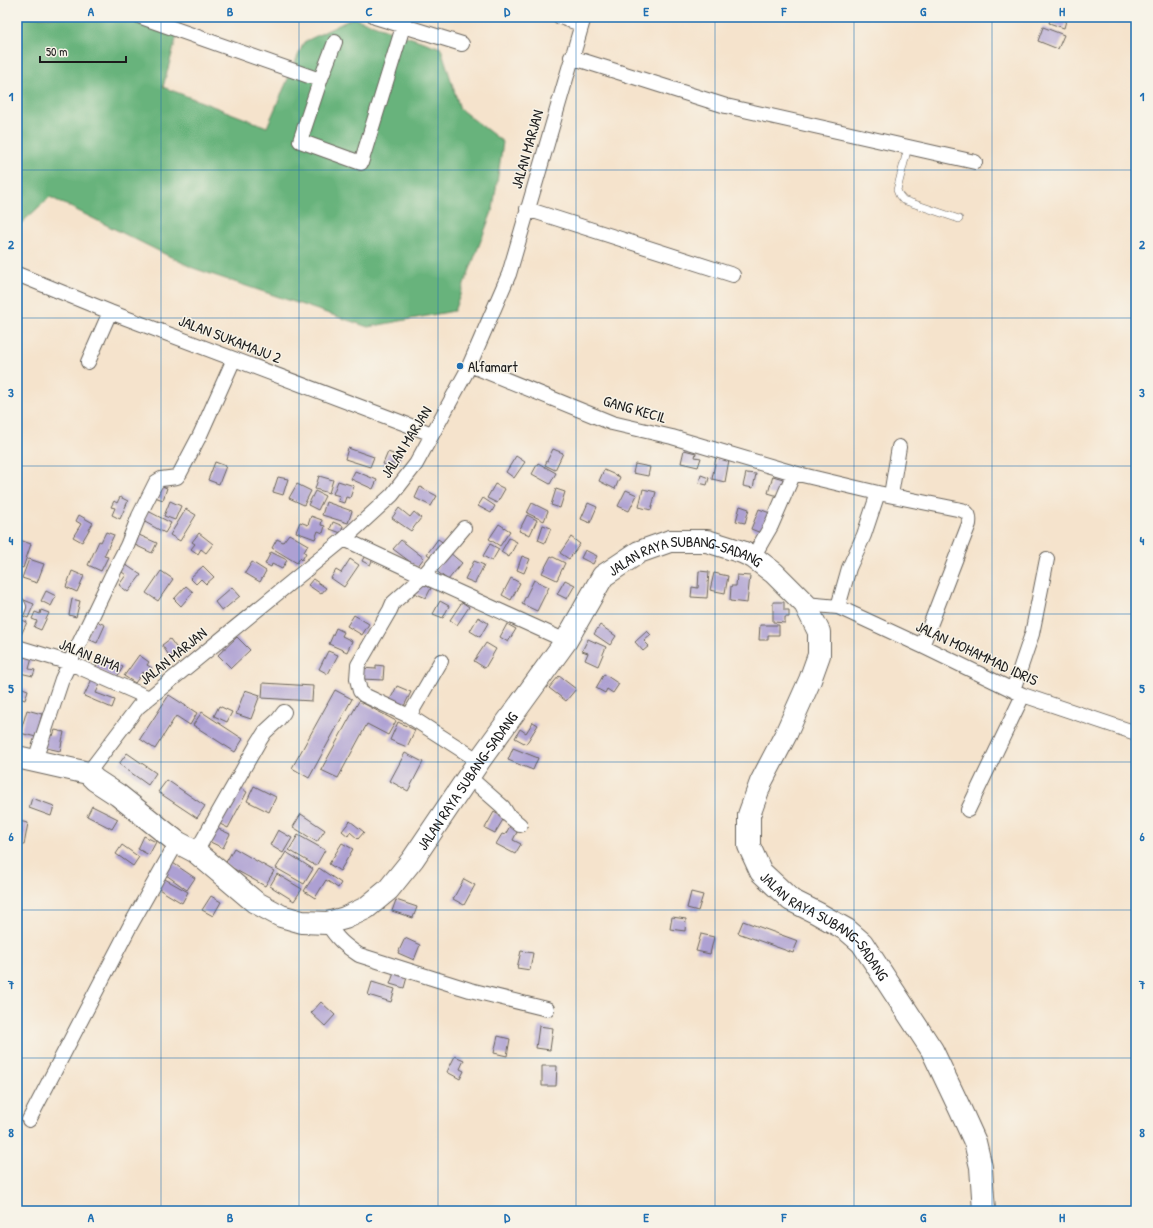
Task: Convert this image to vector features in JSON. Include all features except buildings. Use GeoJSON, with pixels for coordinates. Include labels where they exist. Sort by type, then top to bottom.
{"type":"FeatureCollection","features":[{"type":"Feature","properties":{"kind":"main road","name":"JALAN RAYA SUBANG-SADANG"},"geometry":{"type":"LineString","coordinates":[[26,758],[88,773],[95,780],[118,795],[177,842],[196,852],[255,902],[281,916],[302,922],[327,923],[345,918],[366,908],[388,890],[413,859],[474,769],[566,641],[603,576],[639,552],[670,541],[707,542],[742,552],[753,557],[774,573],[805,604],[819,632],[819,655],[810,680],[786,734],[761,782],[749,815],[749,846],[761,872],[790,900],[847,930],[862,944],[932,1050],[975,1142],[981,1167],[984,1211]]}},
{"type":"Feature","properties":{"kind":"street"},"geometry":{"type":"LineString","coordinates":[[141,17],[173,22],[320,80]]}},
{"type":"Feature","properties":{"kind":"street"},"geometry":{"type":"LineString","coordinates":[[375,17],[405,21],[462,44]]}},
{"type":"Feature","properties":{"kind":"street"},"geometry":{"type":"LineString","coordinates":[[560,17],[582,20]]}},
{"type":"Feature","properties":{"kind":"street","name":"JALAN MARJAN"},"geometry":{"type":"LineString","coordinates":[[88,773],[138,707],[344,539],[392,495],[416,464],[470,365],[509,274],[582,20]]}},
{"type":"Feature","properties":{"kind":"street"},"geometry":{"type":"LineString","coordinates":[[335,42],[320,80],[300,141],[361,163],[405,21]]}},
{"type":"Feature","properties":{"kind":"street"},"geometry":{"type":"LineString","coordinates":[[571,57],[726,106],[976,162]]}},
{"type":"Feature","properties":{"kind":"street"},"geometry":{"type":"LineString","coordinates":[[527,209],[733,275]]}},
{"type":"Feature","properties":{"kind":"street","name":"JALAN SUKAMAJU 2"},"geometry":{"type":"LineString","coordinates":[[17,274],[110,312],[432,434]]}},
{"type":"Feature","properties":{"kind":"street"},"geometry":{"type":"LineString","coordinates":[[88,362],[110,312]]}},
{"type":"Feature","properties":{"kind":"street"},"geometry":{"type":"LineString","coordinates":[[26,758],[111,577],[128,546],[139,516],[156,482],[161,479],[177,477],[180,473],[200,435],[234,359]]}},
{"type":"Feature","properties":{"kind":"street","name":"GANG KECIL"},"geometry":{"type":"LineString","coordinates":[[470,365],[612,423],[672,437],[794,472],[968,512],[970,516],[969,524],[922,646]]}},
{"type":"Feature","properties":{"kind":"street"},"geometry":{"type":"LineString","coordinates":[[838,607],[849,568],[885,494],[899,446]]}},
{"type":"Feature","properties":{"kind":"street"},"geometry":{"type":"LineString","coordinates":[[753,557],[771,526],[794,472]]}},
{"type":"Feature","properties":{"kind":"street"},"geometry":{"type":"LineString","coordinates":[[464,528],[422,576],[393,603],[358,666],[358,686],[364,694],[409,716],[474,769],[508,815],[520,825]]}},
{"type":"Feature","properties":{"kind":"street"},"geometry":{"type":"LineString","coordinates":[[344,539],[566,641]]}},
{"type":"Feature","properties":{"kind":"street"},"geometry":{"type":"LineString","coordinates":[[968,810],[1018,692],[1032,634],[1047,559]]}},
{"type":"Feature","properties":{"kind":"street"},"geometry":{"type":"LineString","coordinates":[[17,603],[19,607],[17,612]]}},
{"type":"Feature","properties":{"kind":"street","name":"JALAN MOHAMMAD IDRIS"},"geometry":{"type":"LineString","coordinates":[[805,604],[838,607],[1018,692],[1136,733]]}},
{"type":"Feature","properties":{"kind":"street","name":"JALAN BIMA"},"geometry":{"type":"LineString","coordinates":[[17,647],[70,663],[149,698]]}},
{"type":"Feature","properties":{"kind":"street"},"geometry":{"type":"LineString","coordinates":[[409,716],[441,662]]}},
{"type":"Feature","properties":{"kind":"street"},"geometry":{"type":"LineString","coordinates":[[196,852],[258,743],[265,732],[284,712]]}},
{"type":"Feature","properties":{"kind":"street"},"geometry":{"type":"LineString","coordinates":[[29,1120],[130,926],[177,842]]}},
{"type":"Feature","properties":{"kind":"street"},"geometry":{"type":"LineString","coordinates":[[327,923],[335,937],[359,955],[470,990],[547,1009]]}},
{"type":"Feature","properties":{"kind":"lane"},"geometry":{"type":"LineString","coordinates":[[908,147],[897,190],[899,196],[903,200],[959,219]]}},
{"type":"Feature","properties":{"kind":"green space"},"geometry":{"type":"Polygon","coordinates":[[[17,17],[182,17],[163,87],[267,127],[304,42],[353,18],[441,48],[460,109],[503,142],[493,209],[454,311],[368,327],[193,268],[50,197],[17,227],[17,17]]]}},
{"type":"Feature","properties":{"kind":"place","name":"Alfamart"},"geometry":{"type":"Point","coordinates":[460,366]}}]}
